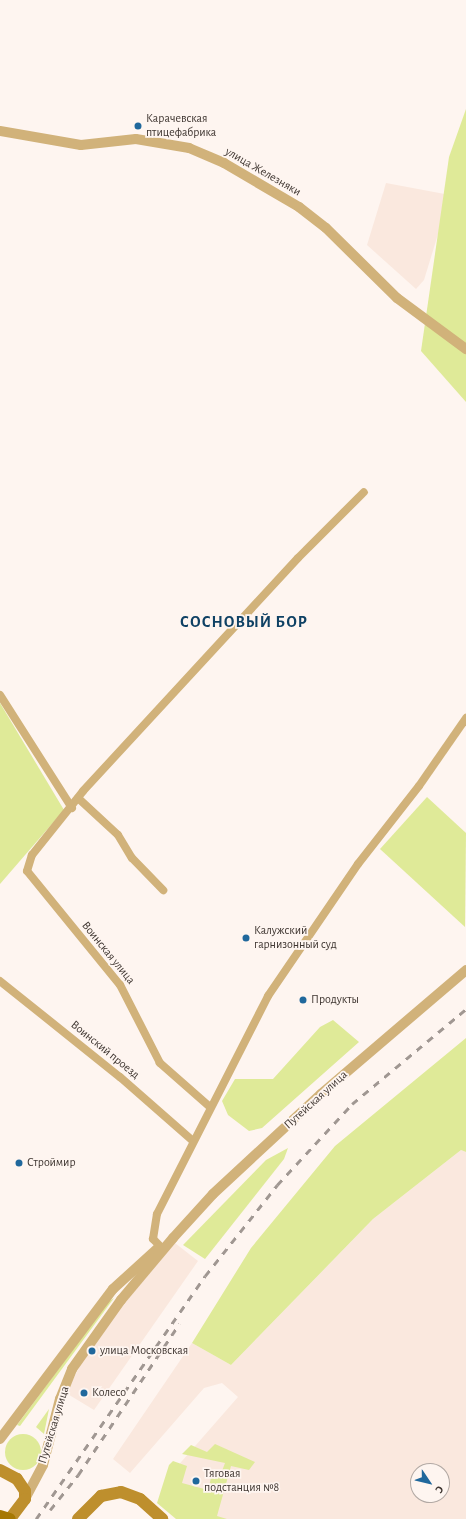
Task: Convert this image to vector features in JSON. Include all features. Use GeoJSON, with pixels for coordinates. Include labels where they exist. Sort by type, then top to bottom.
{"type":"FeatureCollection","features":[{"type":"Feature","properties":{"kind":"main road"},"geometry":{"type":"LineString","coordinates":[[0,1470],[23,1484],[25,1499]]}},
{"type":"Feature","properties":{"kind":"main road"},"geometry":{"type":"LineString","coordinates":[[78,1519],[101,1496],[121,1492],[140,1499],[162,1519]]}},
{"type":"Feature","properties":{"kind":"main road","name":"Путейская улица"},"geometry":{"type":"LineString","coordinates":[[10,1519],[25,1499]]}},
{"type":"Feature","properties":{"kind":"main road"},"geometry":{"type":"LineString","coordinates":[[0,1516],[10,1519]]}},
{"type":"Feature","properties":{"kind":"street","name":"улица Железняки"},"geometry":{"type":"LineString","coordinates":[[0,131],[81,145],[136,139],[189,148],[224,163],[304,211],[398,298],[466,349]]}},
{"type":"Feature","properties":{"kind":"street"},"geometry":{"type":"LineString","coordinates":[[0,695],[72,808],[78,798],[298,558],[364,492]]}},
{"type":"Feature","properties":{"kind":"street"},"geometry":{"type":"LineString","coordinates":[[160,1246],[153,1239],[157,1214],[210,1107],[268,996],[358,864],[419,786],[466,718]]}},
{"type":"Feature","properties":{"kind":"street"},"geometry":{"type":"LineString","coordinates":[[78,798],[118,835],[132,858],[163,890]]}},
{"type":"Feature","properties":{"kind":"street","name":"Воинская улица"},"geometry":{"type":"LineString","coordinates":[[72,808],[32,855],[27,871],[120,985],[160,1063],[210,1107]]}},
{"type":"Feature","properties":{"kind":"street","name":"Путейская улица"},"geometry":{"type":"LineString","coordinates":[[25,1499],[43,1465],[60,1399],[72,1369],[121,1300],[172,1238],[213,1194],[316,1099],[466,970]]}},
{"type":"Feature","properties":{"kind":"street","name":"Воинский проезд"},"geometry":{"type":"LineString","coordinates":[[0,982],[120,1077],[193,1141]]}},
{"type":"Feature","properties":{"kind":"street","name":"Путейская улица"},"geometry":{"type":"LineString","coordinates":[[0,1440],[113,1289],[160,1246],[172,1238]]}},
{"type":"Feature","properties":{"kind":"shaded area"},"geometry":{"type":"Polygon","coordinates":[[[386,183],[450,195],[424,280],[416,289],[367,245],[386,183]]]}},
{"type":"Feature","properties":{"kind":"shaded area"},"geometry":{"type":"Polygon","coordinates":[[[461,1150],[466,1152],[466,1519],[180,1519],[175,1469],[238,1397],[222,1383],[204,1388],[130,1473],[113,1459],[192,1343],[231,1365],[373,1219],[461,1150]]]}},
{"type":"Feature","properties":{"kind":"shaded area"},"geometry":{"type":"Polygon","coordinates":[[[175,1243],[198,1261],[94,1410],[66,1393],[81,1364],[124,1303],[175,1243]]]}},
{"type":"Feature","properties":{"kind":"green space"},"geometry":{"type":"Polygon","coordinates":[[[466,109],[466,402],[421,351],[449,157],[466,109]]]}},
{"type":"Feature","properties":{"kind":"green space"},"geometry":{"type":"Polygon","coordinates":[[[0,703],[64,810],[0,884],[0,703]]]}},
{"type":"Feature","properties":{"kind":"green space"},"geometry":{"type":"Polygon","coordinates":[[[427,797],[466,833],[465,927],[380,849],[427,797]]]}},
{"type":"Feature","properties":{"kind":"green space"},"geometry":{"type":"Polygon","coordinates":[[[333,1020],[359,1042],[262,1128],[249,1131],[228,1115],[222,1101],[235,1079],[273,1079],[320,1027],[333,1020]]]}},
{"type":"Feature","properties":{"kind":"green space"},"geometry":{"type":"Polygon","coordinates":[[[466,1038],[466,1152],[461,1150],[373,1219],[231,1365],[192,1343],[251,1248],[335,1146],[466,1038]]]}},
{"type":"Feature","properties":{"kind":"green space"},"geometry":{"type":"Polygon","coordinates":[[[288,1148],[284,1159],[205,1259],[183,1245],[266,1160],[288,1148]]]}},
{"type":"Feature","properties":{"kind":"green space"},"geometry":{"type":"Polygon","coordinates":[[[114,1298],[20,1426],[17,1425],[108,1302],[114,1298]]]}},
{"type":"Feature","properties":{"kind":"green space"},"geometry":{"type":"Polygon","coordinates":[[[49,1409],[44,1434],[36,1427],[49,1409]]]}},
{"type":"Feature","properties":{"kind":"green space"},"geometry":{"type":"Polygon","coordinates":[[[23,1434],[36,1439],[41,1452],[36,1465],[23,1470],[10,1465],[5,1452],[10,1439],[23,1434]]]}},
{"type":"Feature","properties":{"kind":"green space"},"geometry":{"type":"Polygon","coordinates":[[[215,1444],[255,1462],[249,1470],[231,1466],[217,1516],[227,1519],[176,1519],[157,1503],[169,1465],[173,1461],[187,1466],[182,1483],[208,1490],[211,1478],[222,1471],[225,1463],[182,1454],[191,1445],[207,1452],[215,1444]]]}},
{"type":"Feature","properties":{"kind":"railway"},"geometry":{"type":"LineString","coordinates":[[36,1519],[205,1276],[277,1185],[352,1104],[466,1009]]}},
{"type":"Feature","properties":{"kind":"railway"},"geometry":{"type":"LineString","coordinates":[[50,1510],[78,1475],[179,1324]]}},
{"type":"Feature","properties":{"kind":"place","name":"Карачевская птицефабрика"},"geometry":{"type":"Point","coordinates":[138,126]}},
{"type":"Feature","properties":{"kind":"place","name":"Калужский гарнизонный суд"},"geometry":{"type":"Point","coordinates":[246,938]}},
{"type":"Feature","properties":{"kind":"place","name":"Продукты"},"geometry":{"type":"Point","coordinates":[303,1000]}},
{"type":"Feature","properties":{"kind":"place","name":"Строймир"},"geometry":{"type":"Point","coordinates":[19,1163]}},
{"type":"Feature","properties":{"kind":"place","name":"улица Московская"},"geometry":{"type":"Point","coordinates":[92,1351]}},
{"type":"Feature","properties":{"kind":"place","name":"Колесо"},"geometry":{"type":"Point","coordinates":[84,1393]}},
{"type":"Feature","properties":{"kind":"place","name":"Тяговая подстанция №8"},"geometry":{"type":"Point","coordinates":[196,1481]}},
{"type":"Feature","properties":{"kind":"district","name":"СОСНОВЫЙ БОР"},"geometry":{"type":"Point","coordinates":[244,622]}}]}
